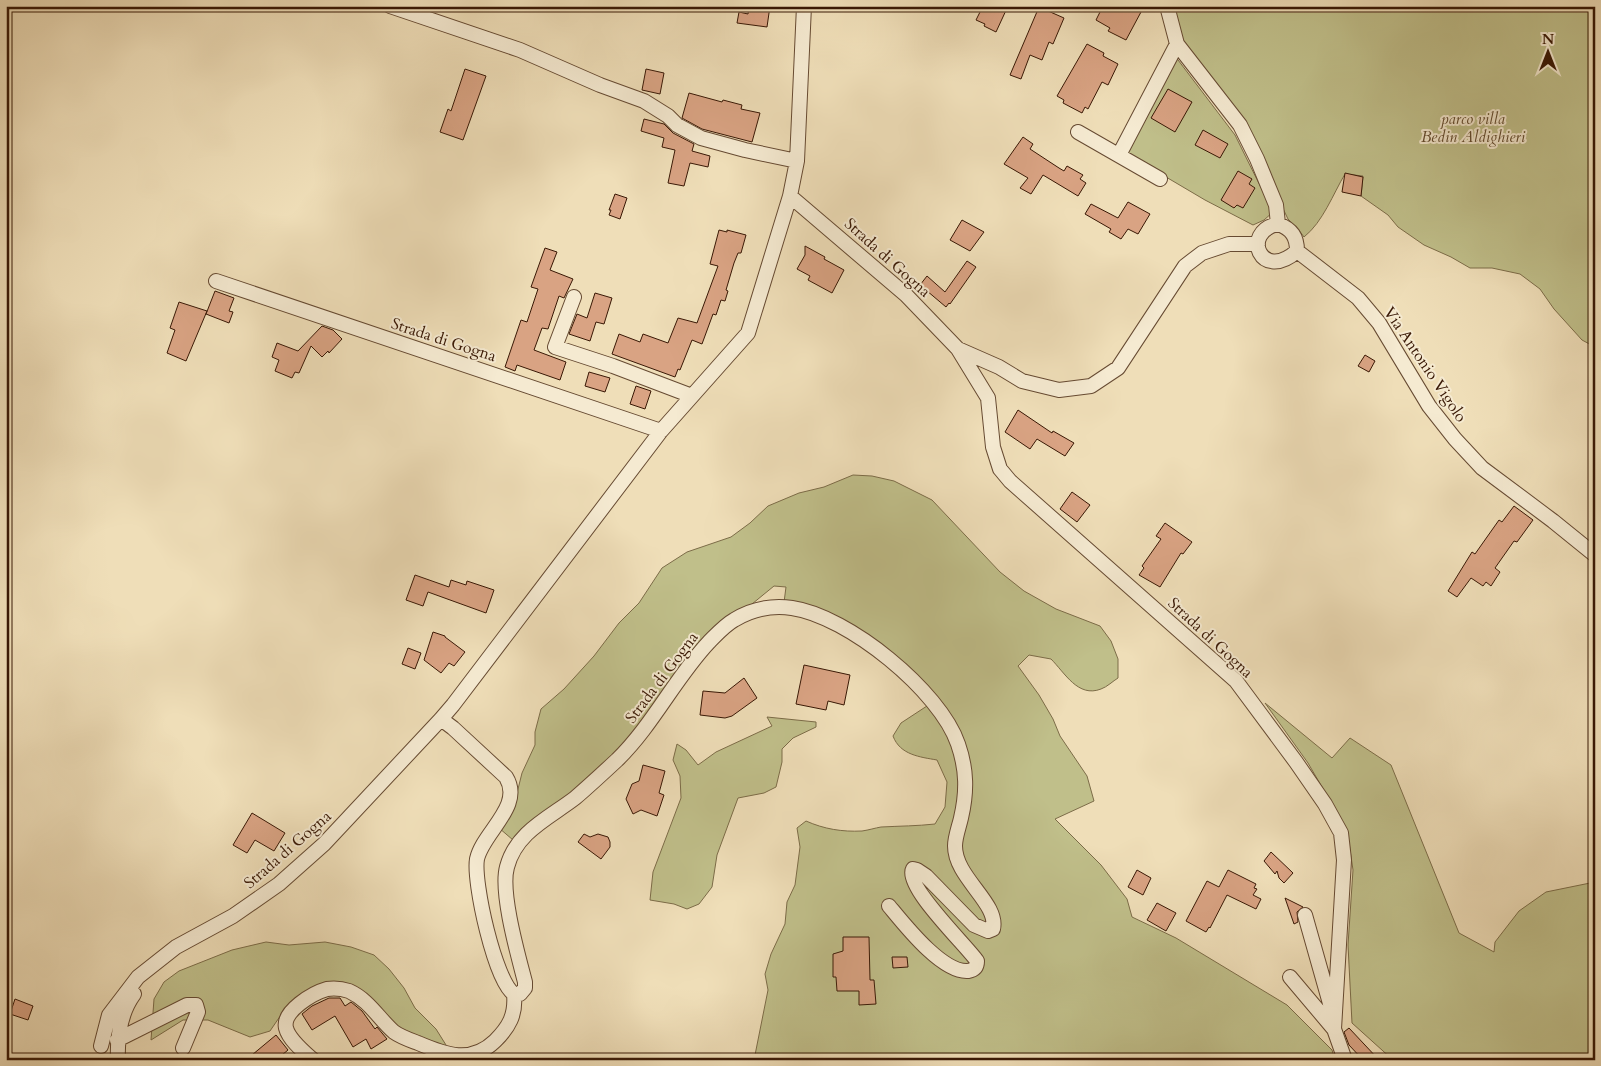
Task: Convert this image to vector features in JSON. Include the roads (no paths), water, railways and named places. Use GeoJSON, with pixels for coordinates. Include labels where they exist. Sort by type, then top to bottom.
{"type":"FeatureCollection","features":[{"type":"Feature","properties":{"kind":"street"},"geometry":{"type":"LineString","coordinates":[[390,6],[520,50],[600,85],[644,101],[668,116],[677,125],[701,138],[797,161]]}},
{"type":"Feature","properties":{"kind":"street","name":"Strada di Gogna"},"geometry":{"type":"LineString","coordinates":[[101,1046],[109,1015],[138,977],[176,947],[233,916],[278,884],[324,844],[441,719],[661,431],[748,334],[790,196],[797,161],[804,6]]}},
{"type":"Feature","properties":{"kind":"street"},"geometry":{"type":"LineString","coordinates":[[1167,6],[1177,44],[1240,125],[1257,159],[1276,205],[1278,224]]}},
{"type":"Feature","properties":{"kind":"street"},"geometry":{"type":"LineString","coordinates":[[1119,155],[1177,44]]}},
{"type":"Feature","properties":{"kind":"street"},"geometry":{"type":"LineString","coordinates":[[1078,132],[1160,179]]}},
{"type":"Feature","properties":{"kind":"street","name":"Strada di Gogna"},"geometry":{"type":"LineString","coordinates":[[790,196],[906,295],[958,349],[988,398],[993,447],[1000,469],[1010,481],[1236,681],[1325,804],[1341,833],[1344,860],[1334,1028]]}},
{"type":"Feature","properties":{"kind":"street"},"geometry":{"type":"LineString","coordinates":[[1278,224],[1286,227],[1293,233],[1297,240],[1297,251],[1288,259],[1278,263],[1267,261],[1260,253],[1258,244],[1259,236],[1263,231],[1270,226],[1278,224]]}},
{"type":"Feature","properties":{"kind":"street","name":"Strada di Gogna"},"geometry":{"type":"LineString","coordinates":[[958,349],[999,367],[1022,381],[1059,390],[1091,386],[1118,368],[1186,266],[1202,252],[1229,244],[1258,244]]}},
{"type":"Feature","properties":{"kind":"street","name":"Via Antonio Vigolo"},"geometry":{"type":"LineString","coordinates":[[1297,251],[1358,298],[1379,323],[1429,406],[1455,439],[1482,468],[1554,521],[1595,555]]}},
{"type":"Feature","properties":{"kind":"street","name":"Strada di Gogna"},"geometry":{"type":"LineString","coordinates":[[216,281],[661,431]]}},
{"type":"Feature","properties":{"kind":"street"},"geometry":{"type":"LineString","coordinates":[[574,297],[555,347],[613,366],[692,396]]}},
{"type":"Feature","properties":{"kind":"street","name":"Strada di Gogna"},"geometry":{"type":"LineString","coordinates":[[313,1060],[289,1034],[286,1026],[287,1018],[291,1010],[313,995],[328,989],[350,991],[370,1006],[394,1032],[452,1055],[477,1054],[488,1048],[505,1032],[512,1019],[514,994],[520,994],[525,988],[509,911],[506,882],[506,868],[514,850],[524,836],[537,824],[573,799],[632,745],[685,670],[719,631],[733,620],[764,607],[785,608],[809,613],[845,629],[901,668],[938,708],[958,743],[963,759],[966,786],[955,847],[961,870],[992,912],[993,929],[988,931],[974,925],[926,876],[913,869],[911,873],[918,892],[977,961],[977,966],[974,970],[958,970],[947,965],[934,955],[888,906]]}},
{"type":"Feature","properties":{"kind":"street"},"geometry":{"type":"LineString","coordinates":[[441,719],[506,777],[510,783],[511,790],[508,804],[482,848],[476,873],[478,891],[491,944],[505,983],[510,992],[514,994]]}},
{"type":"Feature","properties":{"kind":"street","name":"Strada di Gogna"},"geometry":{"type":"LineString","coordinates":[[626,762],[634,749],[632,745]]}},
{"type":"Feature","properties":{"kind":"street","name":"Strada di Gogna"},"geometry":{"type":"LineString","coordinates":[[1305,915],[1331,1008],[1334,1028],[1345,1060]]}},
{"type":"Feature","properties":{"kind":"street","name":"Strada di Gogna"},"geometry":{"type":"LineString","coordinates":[[118,1060],[118,1040],[127,1004],[159,962]]}},
{"type":"Feature","properties":{"kind":"street","name":"Strada di Gogna"},"geometry":{"type":"LineString","coordinates":[[1290,977],[1334,1028]]}},
{"type":"Feature","properties":{"kind":"street"},"geometry":{"type":"LineString","coordinates":[[118,1040],[187,1005],[196,1005],[198,1012],[182,1048]]}},
{"type":"Feature","properties":{"kind":"park label","name":"parco villa Bedin Aldighieri"},"geometry":{"type":"Point","coordinates":[1473,127]}}]}
